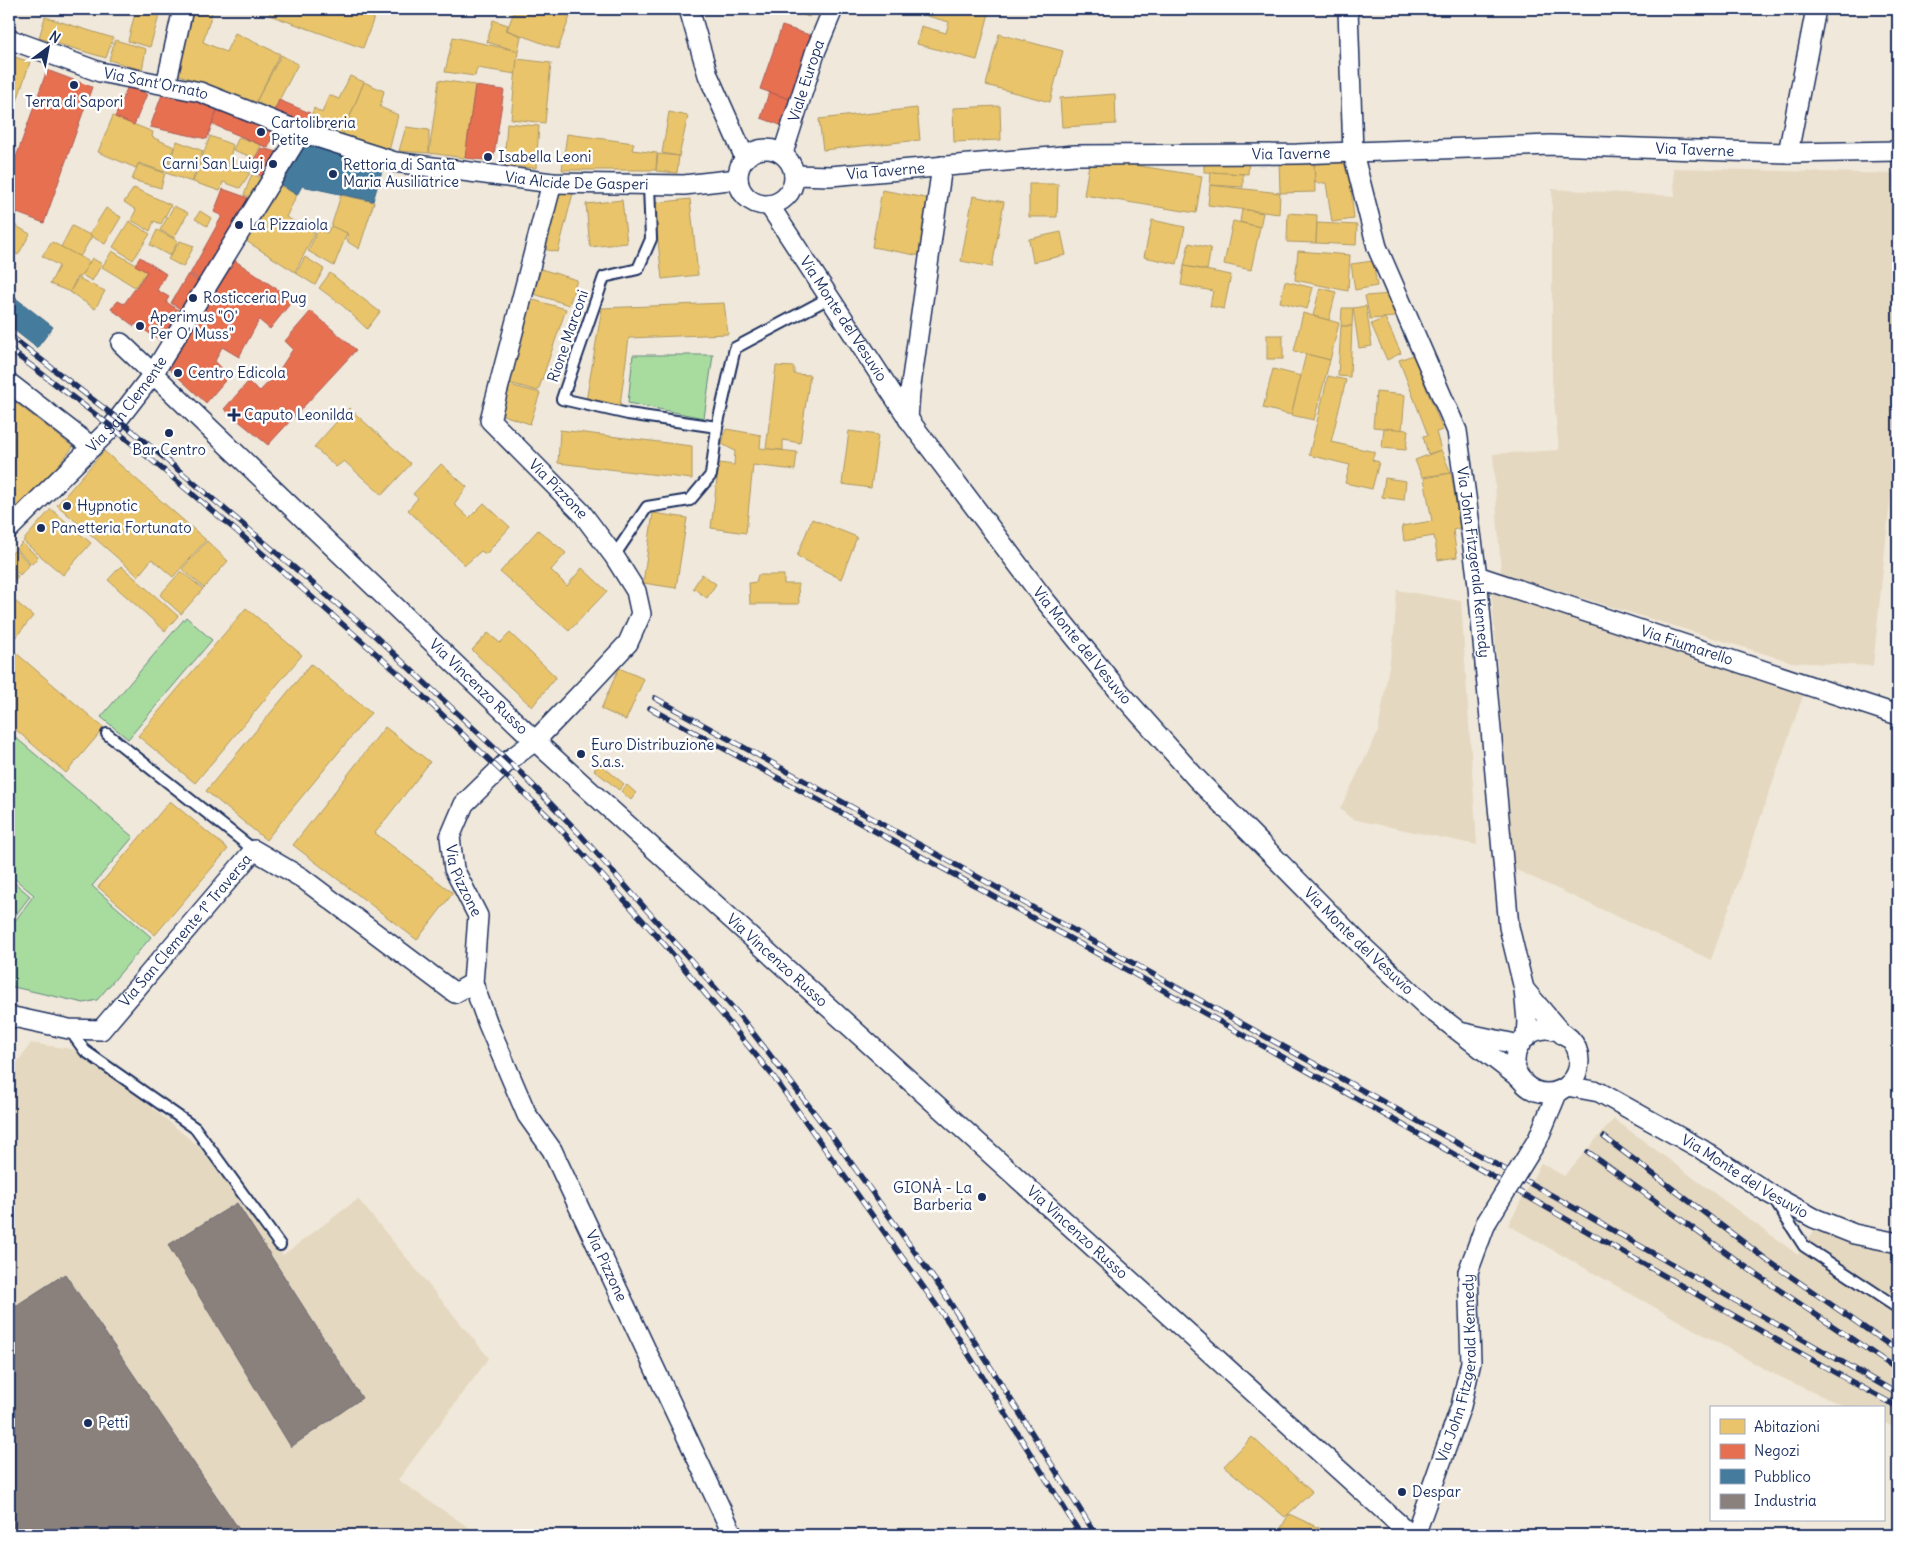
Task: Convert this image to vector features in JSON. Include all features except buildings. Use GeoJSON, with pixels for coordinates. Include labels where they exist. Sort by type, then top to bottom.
{"type":"FeatureCollection","features":[{"type":"Feature","properties":{"kind":"street"},"geometry":{"type":"LineString","coordinates":[[166,85],[183,9]]}},
{"type":"Feature","properties":{"kind":"street"},"geometry":{"type":"LineString","coordinates":[[689,9],[708,76],[745,158]]}},
{"type":"Feature","properties":{"kind":"street","name":"Viale Europa"},"geometry":{"type":"LineString","coordinates":[[783,153],[816,50],[833,9]]}},
{"type":"Feature","properties":{"kind":"street","name":"Via John Fitzgerald Kennedy"},"geometry":{"type":"LineString","coordinates":[[1348,9],[1353,153],[1376,248],[1457,431],[1477,576],[1509,927],[1524,989],[1527,1021],[1523,1042]]}},
{"type":"Feature","properties":{"kind":"street"},"geometry":{"type":"LineString","coordinates":[[1788,153],[1816,9]]}},
{"type":"Feature","properties":{"kind":"street","name":"Via Sant'Ornato"},"geometry":{"type":"LineString","coordinates":[[9,39],[100,72],[200,92],[301,132]]}},
{"type":"Feature","properties":{"kind":"street","name":"Via Alcide De Gasperi"},"geometry":{"type":"LineString","coordinates":[[301,132],[395,162],[552,183],[684,185],[738,179]]}},
{"type":"Feature","properties":{"kind":"street","name":"Via San Clemente"},"geometry":{"type":"LineString","coordinates":[[9,529],[112,427],[153,374],[301,132]]}},
{"type":"Feature","properties":{"kind":"street","name":"Via Taverne"},"geometry":{"type":"LineString","coordinates":[[794,175],[830,176],[1075,155],[1353,153],[1550,145],[1788,153],[1898,151]]}},
{"type":"Feature","properties":{"kind":"street"},"geometry":{"type":"LineString","coordinates":[[759,149],[769,149],[783,153],[792,164],[794,175],[793,185],[788,194],[781,201],[769,205],[758,204],[749,199],[743,192],[738,179],[739,169],[745,158],[759,149]]}},
{"type":"Feature","properties":{"kind":"street"},"geometry":{"type":"LineString","coordinates":[[908,419],[910,392],[942,166]]}},
{"type":"Feature","properties":{"kind":"street","name":"Via Pizzone"},"geometry":{"type":"LineString","coordinates":[[552,183],[490,420],[581,512],[614,556],[636,591],[641,614],[628,644],[534,741],[508,761],[464,804],[450,837],[454,869],[478,916],[473,983],[488,1024],[527,1115],[552,1150],[733,1535]]}},
{"type":"Feature","properties":{"kind":"street","name":"Via Monte del Vesuvio"},"geometry":{"type":"LineString","coordinates":[[769,205],[908,419],[1044,599],[1118,690],[1196,778],[1360,944],[1426,1006],[1525,1084],[1538,1092],[1548,1093],[1563,1089],[1599,1092],[1702,1149],[1770,1194],[1814,1218],[1854,1234],[1898,1243]]}},
{"type":"Feature","properties":{"kind":"street","name":"Via Vincenzo Russo"},"geometry":{"type":"LineString","coordinates":[[121,344],[534,741],[1411,1535]]}},
{"type":"Feature","properties":{"kind":"street"},"geometry":{"type":"LineString","coordinates":[[9,383],[92,447]]}},
{"type":"Feature","properties":{"kind":"street","name":"Via Fiumarello"},"geometry":{"type":"LineString","coordinates":[[1477,576],[1898,715]]}},
{"type":"Feature","properties":{"kind":"street","name":"Via San Clemente 1° Traversa"},"geometry":{"type":"LineString","coordinates":[[9,1016],[69,1030],[101,1030],[254,850],[302,878],[455,993],[473,983]]}},
{"type":"Feature","properties":{"kind":"street","name":"Via John Fitzgerald Kennedy"},"geometry":{"type":"LineString","coordinates":[[1524,989],[1562,1034]]}},
{"type":"Feature","properties":{"kind":"street"},"geometry":{"type":"LineString","coordinates":[[1541,1133],[1525,1084],[1515,1063],[1516,1054],[1523,1042],[1542,1030],[1552,1030],[1562,1034]]}},
{"type":"Feature","properties":{"kind":"street","name":"Via Monte del Vesuvio"},"geometry":{"type":"LineString","coordinates":[[1460,1032],[1523,1042]]}},
{"type":"Feature","properties":{"kind":"street","name":"Via Monte del Vesuvio"},"geometry":{"type":"LineString","coordinates":[[1562,1034],[1574,1044],[1579,1059],[1599,1092]]}},
{"type":"Feature","properties":{"kind":"street"},"geometry":{"type":"LineString","coordinates":[[1563,1089],[1574,1079],[1579,1059]]}},
{"type":"Feature","properties":{"kind":"street","name":"Via John Fitzgerald Kennedy"},"geometry":{"type":"LineString","coordinates":[[1415,1535],[1461,1406],[1472,1362],[1468,1272],[1486,1223],[1541,1133],[1563,1089]]}},
{"type":"Feature","properties":{"kind":"lane","name":"Rione Marconi"},"geometry":{"type":"LineString","coordinates":[[649,185],[651,239],[638,269],[604,278],[562,399],[628,414],[717,427]]}},
{"type":"Feature","properties":{"kind":"lane"},"geometry":{"type":"LineString","coordinates":[[614,556],[647,507],[690,500],[712,474],[717,427],[735,348],[829,298]]}},
{"type":"Feature","properties":{"kind":"lane"},"geometry":{"type":"LineString","coordinates":[[107,734],[254,850]]}},
{"type":"Feature","properties":{"kind":"lane"},"geometry":{"type":"LineString","coordinates":[[69,1030],[86,1051],[195,1128],[280,1245]]}},
{"type":"Feature","properties":{"kind":"lane"},"geometry":{"type":"LineString","coordinates":[[1770,1194],[1804,1246],[1898,1308]]}},
{"type":"Feature","properties":{"kind":"shaded area"},"geometry":{"type":"Polygon","coordinates":[[[1673,168],[1898,174],[1898,375],[1893,472],[1873,666],[1792,662],[1501,573],[1493,454],[1559,450],[1552,380],[1552,189],[1675,196],[1673,168]]]}},
{"type":"Feature","properties":{"kind":"shaded area"},"geometry":{"type":"Polygon","coordinates":[[[1491,588],[1804,693],[1711,960],[1514,869],[1491,588]]]}},
{"type":"Feature","properties":{"kind":"shaded area"},"geometry":{"type":"Polygon","coordinates":[[[1397,590],[1461,601],[1477,845],[1352,819],[1340,809],[1378,732],[1394,635],[1397,590]]]}},
{"type":"Feature","properties":{"kind":"shaded area"},"geometry":{"type":"Polygon","coordinates":[[[31,1043],[77,1050],[137,1095],[198,1146],[283,1255],[358,1199],[489,1358],[398,1480],[480,1535],[9,1535],[9,1074],[31,1043]]]}},
{"type":"Feature","properties":{"kind":"shaded area"},"geometry":{"type":"Polygon","coordinates":[[[1614,1119],[1798,1255],[1816,1228],[1844,1242],[1898,1254],[1898,1429],[1884,1422],[1884,1406],[1844,1406],[1770,1372],[1508,1225],[1541,1163],[1564,1176],[1614,1119]]]}},
{"type":"Feature","properties":{"kind":"green space"},"geometry":{"type":"Polygon","coordinates":[[[633,355],[713,355],[704,418],[628,403],[633,355]]]}},
{"type":"Feature","properties":{"kind":"green space"},"geometry":{"type":"Polygon","coordinates":[[[186,617],[212,640],[128,739],[101,717],[186,617]]]}},
{"type":"Feature","properties":{"kind":"green space"},"geometry":{"type":"Polygon","coordinates":[[[9,732],[133,837],[92,886],[151,937],[97,1000],[84,1003],[9,986],[9,929],[34,895],[9,874],[9,732]]]}},
{"type":"Feature","properties":{"kind":"green space"},"geometry":{"type":"Polygon","coordinates":[[[9,878],[30,896],[9,924],[9,878]]]}},
{"type":"Feature","properties":{"kind":"railway"},"geometry":{"type":"LineString","coordinates":[[9,335],[118,419],[374,635],[522,774],[578,832],[740,1016],[832,1136],[944,1293],[1096,1535]]}},
{"type":"Feature","properties":{"kind":"railway"},"geometry":{"type":"LineString","coordinates":[[9,349],[112,427],[239,533],[406,680],[552,820],[665,945],[773,1076],[949,1323],[1081,1535]]}},
{"type":"Feature","properties":{"kind":"railway"},"geometry":{"type":"LineString","coordinates":[[655,698],[1562,1201],[1898,1394]]}},
{"type":"Feature","properties":{"kind":"railway"},"geometry":{"type":"LineString","coordinates":[[650,708],[1240,1033],[1724,1310],[1898,1407]]}},
{"type":"Feature","properties":{"kind":"railway"},"geometry":{"type":"LineString","coordinates":[[1604,1137],[1767,1260],[1898,1351]]}},
{"type":"Feature","properties":{"kind":"railway"},"geometry":{"type":"LineString","coordinates":[[1588,1152],[1757,1275],[1898,1370]]}},
{"type":"Feature","properties":{"kind":"place","name":"Terra di Sapori"},"geometry":{"type":"Point","coordinates":[74,85]}},
{"type":"Feature","properties":{"kind":"place","name":"Cartolibreria Petite"},"geometry":{"type":"Point","coordinates":[261,132]}},
{"type":"Feature","properties":{"kind":"place","name":"Isabella Leoni"},"geometry":{"type":"Point","coordinates":[488,157]}},
{"type":"Feature","properties":{"kind":"place","name":"Carni San Luigi"},"geometry":{"type":"Point","coordinates":[273,164]}},
{"type":"Feature","properties":{"kind":"place","name":"Rettoria di Santa Maria Ausiliatrice"},"geometry":{"type":"Point","coordinates":[333,174]}},
{"type":"Feature","properties":{"kind":"place","name":"La Pizzaiola"},"geometry":{"type":"Point","coordinates":[239,225]}},
{"type":"Feature","properties":{"kind":"place","name":"Rosticceria Pug"},"geometry":{"type":"Point","coordinates":[193,298]}},
{"type":"Feature","properties":{"kind":"place","name":"Aperimus \"O' Per O' Muss\""},"geometry":{"type":"Point","coordinates":[140,326]}},
{"type":"Feature","properties":{"kind":"place","name":"Centro Edicola"},"geometry":{"type":"Point","coordinates":[178,373]}},
{"type":"Feature","properties":{"kind":"place","name":"Caputo Leonilda"},"geometry":{"type":"Point","coordinates":[234,415]}},
{"type":"Feature","properties":{"kind":"place","name":"Bar Centro"},"geometry":{"type":"Point","coordinates":[169,433]}},
{"type":"Feature","properties":{"kind":"place","name":"Hypnotic"},"geometry":{"type":"Point","coordinates":[67,506]}},
{"type":"Feature","properties":{"kind":"place","name":"Panetteria Fortunato"},"geometry":{"type":"Point","coordinates":[41,528]}},
{"type":"Feature","properties":{"kind":"place","name":"Euro Distribuzione S.a.s."},"geometry":{"type":"Point","coordinates":[581,754]}},
{"type":"Feature","properties":{"kind":"place","name":"GIONÀ - La Barberia"},"geometry":{"type":"Point","coordinates":[982,1197]}},
{"type":"Feature","properties":{"kind":"place","name":"Petti"},"geometry":{"type":"Point","coordinates":[88,1423]}},
{"type":"Feature","properties":{"kind":"place","name":"Despar"},"geometry":{"type":"Point","coordinates":[1402,1492]}}]}
